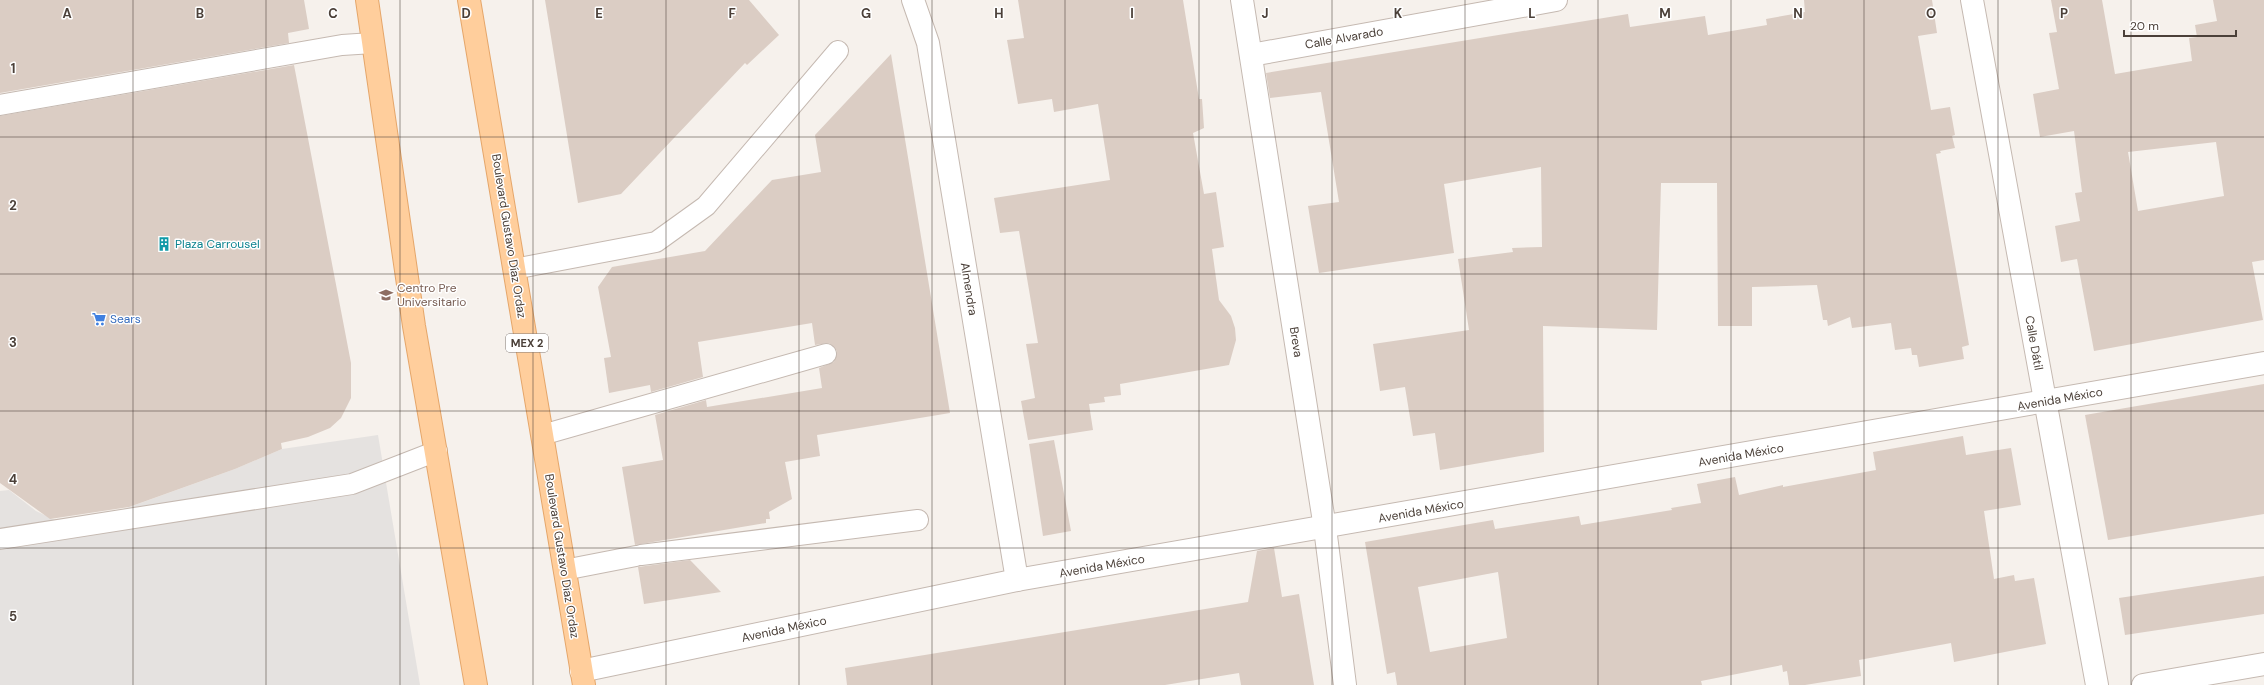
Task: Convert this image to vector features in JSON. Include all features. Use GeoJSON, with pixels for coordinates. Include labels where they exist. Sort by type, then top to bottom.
{"type":"FeatureCollection","features":[{"type":"Feature","properties":{"kind":"main road"},"geometry":{"type":"LineString","coordinates":[[367,0],[414,326],[476,685]]}},
{"type":"Feature","properties":{"kind":"main road","name":"Boulevard Gustavo Díaz Ordaz"},"geometry":{"type":"LineString","coordinates":[[469,0],[583,678]]}},
{"type":"Feature","properties":{"kind":"street","name":"Almendra"},"geometry":{"type":"LineString","coordinates":[[913,0],[928,43],[1017,580]]}},
{"type":"Feature","properties":{"kind":"street","name":"Breva"},"geometry":{"type":"LineString","coordinates":[[1242,0],[1325,528],[1346,685]]}},
{"type":"Feature","properties":{"kind":"street","name":"Calle Alvarado"},"geometry":{"type":"LineString","coordinates":[[1251,55],[1556,0]]}},
{"type":"Feature","properties":{"kind":"street","name":"Calle Dátil"},"geometry":{"type":"LineString","coordinates":[[1972,0],[2044,402],[2097,685]]}},
{"type":"Feature","properties":{"kind":"street","name":"Avenida México"},"geometry":{"type":"LineString","coordinates":[[583,678],[1017,580],[1325,528],[2264,364]]}},
{"type":"Feature","properties":{"kind":"street"},"geometry":{"type":"LineString","coordinates":[[2143,685],[2264,664]]}},
{"type":"Feature","properties":{"kind":"lane"},"geometry":{"type":"LineString","coordinates":[[0,105],[342,45],[373,43]]}},
{"type":"Feature","properties":{"kind":"lane"},"geometry":{"type":"LineString","coordinates":[[514,270],[656,242],[706,206],[838,52]]}},
{"type":"Feature","properties":{"kind":"lane"},"geometry":{"type":"LineString","coordinates":[[542,435],[826,354]]}},
{"type":"Feature","properties":{"kind":"lane"},"geometry":{"type":"LineString","coordinates":[[0,539],[352,484],[436,451]]}},
{"type":"Feature","properties":{"kind":"lane"},"geometry":{"type":"LineString","coordinates":[[564,570],[639,555],[918,520]]}},
{"type":"Feature","properties":{"kind":"shaded area"},"geometry":{"type":"Polygon","coordinates":[[[378,435],[420,685],[0,685],[0,491],[9,490],[36,511],[57,521],[121,510],[235,469],[282,449],[378,435]]]}},
{"type":"Feature","properties":{"kind":"building"},"geometry":{"type":"Polygon","coordinates":[[[0,0],[304,0],[309,29],[288,33],[289,43],[0,93],[0,0]]]}},
{"type":"Feature","properties":{"kind":"building"},"geometry":{"type":"Polygon","coordinates":[[[545,0],[749,0],[779,35],[747,65],[745,63],[621,194],[578,203],[545,0]]]}},
{"type":"Feature","properties":{"kind":"building"},"geometry":{"type":"Polygon","coordinates":[[[1018,0],[1183,0],[1199,99],[1202,99],[1204,128],[1193,133],[1204,194],[1216,192],[1224,247],[1212,249],[1219,300],[1231,316],[1235,328],[1236,340],[1229,365],[1120,384],[1121,395],[1104,397],[1105,402],[1089,404],[1093,430],[1028,440],[1021,401],[1035,398],[1026,344],[1038,343],[1019,231],[1000,233],[994,198],[1110,180],[1098,104],[1054,112],[1052,99],[1018,104],[1007,40],[1024,38],[1018,0]]]}},
{"type":"Feature","properties":{"kind":"building"},"geometry":{"type":"Polygon","coordinates":[[[1804,0],[1932,0],[1937,33],[1918,36],[1931,110],[1950,107],[1955,135],[1952,136],[1955,148],[1940,151],[1941,153],[1936,154],[1969,345],[1962,347],[1964,359],[1919,367],[1917,355],[1912,355],[1911,348],[1895,350],[1891,323],[1852,328],[1850,317],[1828,326],[1827,320],[1823,320],[1817,285],[1752,287],[1752,326],[1718,326],[1717,183],[1661,183],[1657,330],[1543,326],[1544,452],[1440,470],[1435,433],[1413,436],[1405,387],[1380,391],[1373,344],[1469,330],[1458,259],[1513,252],[1512,248],[1542,247],[1541,167],[1444,184],[1454,253],[1319,273],[1308,206],[1339,202],[1321,92],[1270,98],[1266,73],[1628,14],[1630,27],[1705,16],[1708,35],[1767,25],[1766,19],[1805,12],[1804,0]]]}},
{"type":"Feature","properties":{"kind":"building"},"geometry":{"type":"Polygon","coordinates":[[[2051,0],[2102,0],[2115,74],[2192,61],[2189,38],[2197,37],[2195,25],[2217,21],[2213,0],[2264,0],[2264,260],[2252,262],[2263,320],[2094,351],[2077,259],[2061,262],[2055,226],[2080,221],[2075,193],[2082,192],[2074,131],[2040,137],[2033,94],[2059,89],[2049,33],[2057,32],[2051,0]],[[2216,142],[2128,152],[2138,211],[2224,196],[2216,142]]]}},
{"type":"Feature","properties":{"kind":"building"},"geometry":{"type":"Polygon","coordinates":[[[891,54],[950,413],[817,435],[820,456],[785,462],[792,499],[769,512],[770,519],[766,519],[766,523],[635,545],[622,467],[663,460],[655,415],[706,400],[707,407],[822,388],[819,368],[834,362],[837,351],[829,343],[815,345],[812,323],[698,342],[703,377],[651,392],[650,385],[609,393],[604,358],[611,357],[598,287],[612,267],[705,251],[772,180],[821,172],[815,135],[891,54]]]}},
{"type":"Feature","properties":{"kind":"building","name":"Plaza Carrousel"},"geometry":{"type":"Polygon","coordinates":[[[294,65],[351,363],[351,398],[341,418],[330,428],[308,437],[281,443],[282,449],[235,469],[129,507],[50,519],[0,483],[0,116],[294,65]]]}},
{"type":"Feature","properties":{"kind":"building"},"geometry":{"type":"Polygon","coordinates":[[[2264,384],[2264,514],[2108,540],[2085,415],[2264,384]]]}},
{"type":"Feature","properties":{"kind":"building"},"geometry":{"type":"Polygon","coordinates":[[[1963,436],[1966,455],[2011,448],[2021,505],[1984,511],[1994,579],[2014,575],[2015,581],[2034,578],[2046,644],[1954,662],[1951,643],[1859,660],[1861,676],[1805,685],[1789,685],[1787,671],[1783,672],[1782,665],[1701,681],[1702,685],[1397,685],[1395,672],[1387,674],[1365,542],[1493,520],[1495,529],[1579,516],[1581,525],[1672,510],[1671,508],[1701,503],[1697,484],[1735,477],[1739,495],[1783,485],[1783,487],[1876,470],[1873,452],[1963,436]],[[1498,572],[1418,587],[1430,652],[1507,638],[1498,572]]]}},
{"type":"Feature","properties":{"kind":"building"},"geometry":{"type":"Polygon","coordinates":[[[1054,440],[1071,531],[1043,536],[1029,444],[1054,440]]]}},
{"type":"Feature","properties":{"kind":"building"},"geometry":{"type":"Polygon","coordinates":[[[1274,548],[1282,597],[1299,594],[1314,685],[1241,685],[1239,673],[1165,685],[847,685],[845,668],[1248,602],[1257,551],[1274,548]]]}},
{"type":"Feature","properties":{"kind":"building"},"geometry":{"type":"Polygon","coordinates":[[[690,560],[721,592],[644,604],[638,567],[690,560]]]}},
{"type":"Feature","properties":{"kind":"building"},"geometry":{"type":"Polygon","coordinates":[[[2264,576],[2264,614],[2125,635],[2119,598],[2264,576]]]}},
{"type":"Feature","properties":{"kind":"place","name":"Plaza Carrousel"},"geometry":{"type":"Point","coordinates":[164,244]}},
{"type":"Feature","properties":{"kind":"place","name":"Centro Pre Universitario"},"geometry":{"type":"Point","coordinates":[386,295]}},
{"type":"Feature","properties":{"kind":"place","name":"Sears"},"geometry":{"type":"Point","coordinates":[99,319]}}]}
